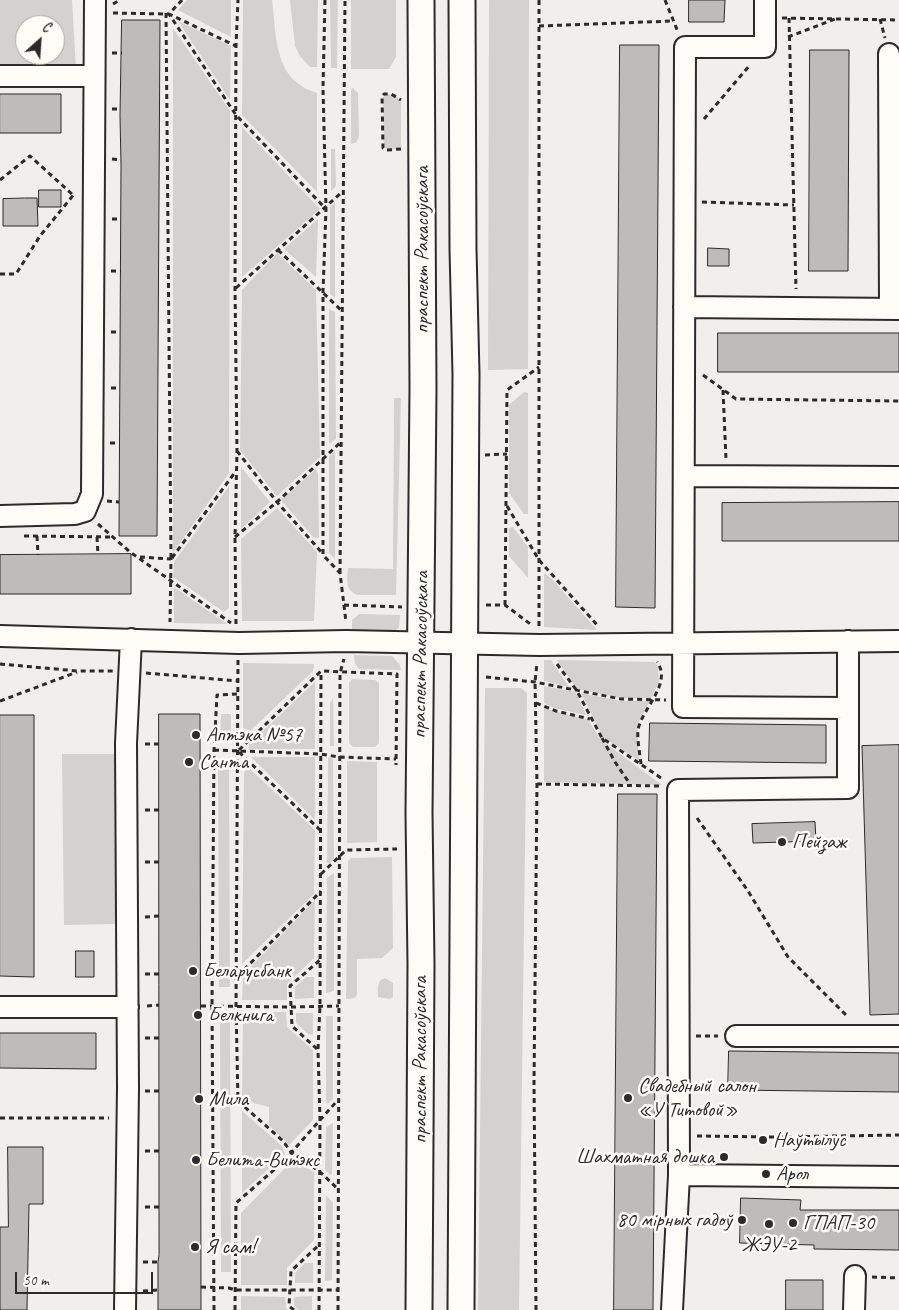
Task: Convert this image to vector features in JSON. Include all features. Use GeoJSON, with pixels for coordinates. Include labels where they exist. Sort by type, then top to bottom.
{"type":"FeatureCollection","features":[{"type":"Feature","properties":{"kind":"main road","name":"праспект Ракасоўскага"},"geometry":{"type":"LineString","coordinates":[[419,1310],[421,974],[419,813],[423,248],[421,0]]}},
{"type":"Feature","properties":{"kind":"main road","name":"праспект Ракасоўскага"},"geometry":{"type":"LineString","coordinates":[[461,1310],[466,643],[466,374],[462,249],[462,0]]}},
{"type":"Feature","properties":{"kind":"main road"},"geometry":{"type":"LineString","coordinates":[[423,248],[462,249]]}},
{"type":"Feature","properties":{"kind":"lane"},"geometry":{"type":"LineString","coordinates":[[0,516],[75,514],[85,511],[92,494],[94,76],[102,6]]}},
{"type":"Feature","properties":{"kind":"lane"},"geometry":{"type":"LineString","coordinates":[[765,9],[765,47],[685,47],[683,707],[848,708]]}},
{"type":"Feature","properties":{"kind":"lane"},"geometry":{"type":"LineString","coordinates":[[684,308],[895,308],[894,148],[889,54]]}},
{"type":"Feature","properties":{"kind":"lane"},"geometry":{"type":"LineString","coordinates":[[0,76],[94,76]]}},
{"type":"Feature","properties":{"kind":"lane"},"geometry":{"type":"LineString","coordinates":[[684,476],[899,478]]}},
{"type":"Feature","properties":{"kind":"lane"},"geometry":{"type":"LineString","coordinates":[[0,636],[239,643],[421,642],[683,649],[848,641],[899,641]]}},
{"type":"Feature","properties":{"kind":"lane"},"geometry":{"type":"LineString","coordinates":[[125,1310],[128,1118],[126,744],[130,639]]}},
{"type":"Feature","properties":{"kind":"lane"},"geometry":{"type":"LineString","coordinates":[[672,1310],[679,1175],[675,788],[848,788],[848,641]]}},
{"type":"Feature","properties":{"kind":"lane"},"geometry":{"type":"LineString","coordinates":[[0,1007],[128,1007]]}},
{"type":"Feature","properties":{"kind":"lane"},"geometry":{"type":"LineString","coordinates":[[736,1036],[899,1036]]}},
{"type":"Feature","properties":{"kind":"lane"},"geometry":{"type":"LineString","coordinates":[[679,1175],[899,1177]]}},
{"type":"Feature","properties":{"kind":"lane"},"geometry":{"type":"LineString","coordinates":[[854,1310],[855,1276]]}},
{"type":"Feature","properties":{"kind":"path"},"geometry":{"type":"LineString","coordinates":[[170,640],[167,14],[182,0]]}},
{"type":"Feature","properties":{"kind":"path"},"geometry":{"type":"LineString","coordinates":[[98,516],[98,523],[130,552],[236,626],[235,538],[237,451],[235,289],[236,46],[238,0]]}},
{"type":"Feature","properties":{"kind":"path"},"geometry":{"type":"LineString","coordinates":[[323,555],[323,292],[326,209],[323,88],[325,0]]}},
{"type":"Feature","properties":{"kind":"path"},"geometry":{"type":"LineString","coordinates":[[345,0],[340,573],[346,629]]}},
{"type":"Feature","properties":{"kind":"path"},"geometry":{"type":"LineString","coordinates":[[484,604],[505,605],[539,631],[539,0]]}},
{"type":"Feature","properties":{"kind":"path"},"geometry":{"type":"LineString","coordinates":[[665,0],[685,47]]}},
{"type":"Feature","properties":{"kind":"path"},"geometry":{"type":"LineString","coordinates":[[102,6],[167,14],[236,46]]}},
{"type":"Feature","properties":{"kind":"path"},"geometry":{"type":"LineString","coordinates":[[765,9],[789,18],[898,20]]}},
{"type":"Feature","properties":{"kind":"path"},"geometry":{"type":"LineString","coordinates":[[167,14],[236,115],[326,209]]}},
{"type":"Feature","properties":{"kind":"path"},"geometry":{"type":"LineString","coordinates":[[789,18],[796,307]]}},
{"type":"Feature","properties":{"kind":"path"},"geometry":{"type":"LineString","coordinates":[[685,143],[765,47],[835,19]]}},
{"type":"Feature","properties":{"kind":"path"},"geometry":{"type":"LineString","coordinates":[[539,26],[673,21]]}},
{"type":"Feature","properties":{"kind":"path"},"geometry":{"type":"LineString","coordinates":[[402,102],[396,96],[390,94],[382,96],[383,148],[387,150],[402,149],[402,146]]}},
{"type":"Feature","properties":{"kind":"path"},"geometry":{"type":"LineString","coordinates":[[0,180],[30,156],[73,195]]}},
{"type":"Feature","properties":{"kind":"path"},"geometry":{"type":"LineString","coordinates":[[0,274],[16,274],[40,236],[77,190]]}},
{"type":"Feature","properties":{"kind":"path"},"geometry":{"type":"LineString","coordinates":[[235,289],[343,192]]}},
{"type":"Feature","properties":{"kind":"path"},"geometry":{"type":"LineString","coordinates":[[684,201],[794,205]]}},
{"type":"Feature","properties":{"kind":"path"},"geometry":{"type":"LineString","coordinates":[[278,250],[342,310]]}},
{"type":"Feature","properties":{"kind":"path"},"geometry":{"type":"LineString","coordinates":[[684,361],[736,399],[899,401]]}},
{"type":"Feature","properties":{"kind":"path"},"geometry":{"type":"LineString","coordinates":[[505,605],[507,390],[539,366]]}},
{"type":"Feature","properties":{"kind":"path"},"geometry":{"type":"LineString","coordinates":[[723,390],[726,476]]}},
{"type":"Feature","properties":{"kind":"path"},"geometry":{"type":"LineString","coordinates":[[235,538],[277,502],[342,441]]}},
{"type":"Feature","properties":{"kind":"path"},"geometry":{"type":"LineString","coordinates":[[237,451],[277,502],[340,573]]}},
{"type":"Feature","properties":{"kind":"path"},"geometry":{"type":"LineString","coordinates":[[171,559],[236,470]]}},
{"type":"Feature","properties":{"kind":"path"},"geometry":{"type":"LineString","coordinates":[[507,505],[539,560],[602,632]]}},
{"type":"Feature","properties":{"kind":"path"},"geometry":{"type":"LineString","coordinates":[[19,536],[113,537]]}},
{"type":"Feature","properties":{"kind":"path"},"geometry":{"type":"LineString","coordinates":[[37,536],[38,555]]}},
{"type":"Feature","properties":{"kind":"path"},"geometry":{"type":"LineString","coordinates":[[97,537],[98,555]]}},
{"type":"Feature","properties":{"kind":"path"},"geometry":{"type":"LineString","coordinates":[[139,557],[171,559]]}},
{"type":"Feature","properties":{"kind":"path"},"geometry":{"type":"LineString","coordinates":[[344,605],[402,607],[401,613]]}},
{"type":"Feature","properties":{"kind":"path"},"geometry":{"type":"LineString","coordinates":[[239,643],[236,1006],[238,1101],[283,1141],[291,1152],[319,1171],[338,1189]]}},
{"type":"Feature","properties":{"kind":"path"},"geometry":{"type":"LineString","coordinates":[[641,765],[638,731],[661,682],[659,665],[655,660],[662,654],[683,649]]}},
{"type":"Feature","properties":{"kind":"path"},"geometry":{"type":"LineString","coordinates":[[338,1310],[340,673],[346,654]]}},
{"type":"Feature","properties":{"kind":"path"},"geometry":{"type":"LineString","coordinates":[[536,1310],[534,1083],[537,784],[535,682],[538,656]]}},
{"type":"Feature","properties":{"kind":"path"},"geometry":{"type":"LineString","coordinates":[[552,657],[577,691],[615,762],[631,784]]}},
{"type":"Feature","properties":{"kind":"path"},"geometry":{"type":"LineString","coordinates":[[0,701],[78,671]]}},
{"type":"Feature","properties":{"kind":"path"},"geometry":{"type":"LineString","coordinates":[[238,751],[321,671],[396,674],[396,768]]}},
{"type":"Feature","properties":{"kind":"path"},"geometry":{"type":"LineString","coordinates":[[319,1310],[320,1120],[318,1050],[321,890],[321,671]]}},
{"type":"Feature","properties":{"kind":"path"},"geometry":{"type":"LineString","coordinates":[[486,677],[535,682],[577,691]]}},
{"type":"Feature","properties":{"kind":"path"},"geometry":{"type":"LineString","coordinates":[[214,1310],[212,1006],[214,750],[217,695],[238,694]]}},
{"type":"Feature","properties":{"kind":"path"},"geometry":{"type":"LineString","coordinates":[[536,703],[556,711],[591,719]]}},
{"type":"Feature","properties":{"kind":"path"},"geometry":{"type":"LineString","coordinates":[[602,738],[675,788],[748,891],[788,957],[846,1015],[863,1036]]}},
{"type":"Feature","properties":{"kind":"path"},"geometry":{"type":"LineString","coordinates":[[136,744],[159,744]]}},
{"type":"Feature","properties":{"kind":"path"},"geometry":{"type":"LineString","coordinates":[[214,750],[396,759]]}},
{"type":"Feature","properties":{"kind":"path"},"geometry":{"type":"LineString","coordinates":[[238,751],[320,830]]}},
{"type":"Feature","properties":{"kind":"path"},"geometry":{"type":"LineString","coordinates":[[537,784],[631,784],[675,788]]}},
{"type":"Feature","properties":{"kind":"path"},"geometry":{"type":"LineString","coordinates":[[136,810],[159,810]]}},
{"type":"Feature","properties":{"kind":"path"},"geometry":{"type":"LineString","coordinates":[[321,874],[346,850],[397,850],[397,840]]}},
{"type":"Feature","properties":{"kind":"path"},"geometry":{"type":"LineString","coordinates":[[136,861],[159,862]]}},
{"type":"Feature","properties":{"kind":"path"},"geometry":{"type":"LineString","coordinates":[[237,977],[321,890]]}},
{"type":"Feature","properties":{"kind":"path"},"geometry":{"type":"LineString","coordinates":[[318,1050],[292,1026],[290,986],[320,960]]}},
{"type":"Feature","properties":{"kind":"path"},"geometry":{"type":"LineString","coordinates":[[200,1006],[291,1008],[339,1006]]}},
{"type":"Feature","properties":{"kind":"path"},"geometry":{"type":"LineString","coordinates":[[678,1036],[736,1036]]}},
{"type":"Feature","properties":{"kind":"path"},"geometry":{"type":"LineString","coordinates":[[235,1310],[236,1203],[283,1162],[338,1100]]}},
{"type":"Feature","properties":{"kind":"path"},"geometry":{"type":"LineString","coordinates":[[0,1118],[128,1118]]}},
{"type":"Feature","properties":{"kind":"path"},"geometry":{"type":"LineString","coordinates":[[679,1136],[899,1135]]}},
{"type":"Feature","properties":{"kind":"path"},"geometry":{"type":"LineString","coordinates":[[294,1310],[289,1306],[291,1271],[319,1246]]}},
{"type":"Feature","properties":{"kind":"path"},"geometry":{"type":"LineString","coordinates":[[855,1276],[899,1278]]}},
{"type":"Feature","properties":{"kind":"path"},"geometry":{"type":"LineString","coordinates":[[201,1287],[230,1288],[235,1290],[338,1290]]}},
{"type":"Feature","properties":{"kind":"shaded area"},"geometry":{"type":"Polygon","coordinates":[[[0,0],[72,0],[76,69],[0,69],[0,0]]]}},
{"type":"Feature","properties":{"kind":"shaded area"},"geometry":{"type":"Polygon","coordinates":[[[187,0],[231,0],[231,37],[178,10],[187,0]]]}},
{"type":"Feature","properties":{"kind":"shaded area"},"geometry":{"type":"Polygon","coordinates":[[[243,0],[272,0],[277,42],[285,67],[292,78],[303,87],[317,93],[317,192],[242,115],[243,0]]]}},
{"type":"Feature","properties":{"kind":"shaded area"},"geometry":{"type":"Polygon","coordinates":[[[290,0],[318,0],[317,67],[310,67],[300,56],[295,46],[290,0]]]}},
{"type":"Feature","properties":{"kind":"shaded area"},"geometry":{"type":"Polygon","coordinates":[[[330,0],[338,0],[337,68],[331,68],[330,0]]]}},
{"type":"Feature","properties":{"kind":"shaded area"},"geometry":{"type":"Polygon","coordinates":[[[351,0],[396,0],[396,57],[389,69],[351,69],[351,0]]]}},
{"type":"Feature","properties":{"kind":"shaded area"},"geometry":{"type":"Polygon","coordinates":[[[489,0],[529,0],[528,369],[488,370],[489,0]]]}},
{"type":"Feature","properties":{"kind":"shaded area"},"geometry":{"type":"Polygon","coordinates":[[[178,21],[231,46],[230,100],[178,21]]]}},
{"type":"Feature","properties":{"kind":"shaded area"},"geometry":{"type":"Polygon","coordinates":[[[173,28],[230,111],[229,473],[173,553],[173,28]]]}},
{"type":"Feature","properties":{"kind":"shaded area"},"geometry":{"type":"Polygon","coordinates":[[[353,88],[358,93],[359,135],[357,142],[351,144],[351,89],[353,88]]]}},
{"type":"Feature","properties":{"kind":"shaded area"},"geometry":{"type":"Polygon","coordinates":[[[387,94],[396,96],[401,102],[401,147],[395,149],[384,147],[383,97],[387,94]]]}},
{"type":"Feature","properties":{"kind":"shaded area"},"geometry":{"type":"Polygon","coordinates":[[[242,127],[320,209],[242,277],[242,127]]]}},
{"type":"Feature","properties":{"kind":"shaded area"},"geometry":{"type":"Polygon","coordinates":[[[331,149],[335,149],[336,186],[331,191],[331,149]]]}},
{"type":"Feature","properties":{"kind":"shaded area"},"geometry":{"type":"Polygon","coordinates":[[[335,202],[335,298],[330,294],[330,207],[335,202]]]}},
{"type":"Feature","properties":{"kind":"shaded area"},"geometry":{"type":"Polygon","coordinates":[[[318,219],[316,277],[284,249],[318,219]]]}},
{"type":"Feature","properties":{"kind":"shaded area"},"geometry":{"type":"Polygon","coordinates":[[[277,253],[316,290],[320,457],[277,496],[240,450],[242,290],[277,253]]]}},
{"type":"Feature","properties":{"kind":"shaded area"},"geometry":{"type":"Polygon","coordinates":[[[329,309],[335,312],[336,439],[329,444],[329,309]]]}},
{"type":"Feature","properties":{"kind":"shaded area"},"geometry":{"type":"Polygon","coordinates":[[[524,392],[528,393],[528,514],[524,514],[509,493],[509,405],[524,392]]]}},
{"type":"Feature","properties":{"kind":"shaded area"},"geometry":{"type":"Polygon","coordinates":[[[394,398],[401,398],[396,595],[357,595],[349,587],[347,580],[348,568],[393,569],[394,398]]]}},
{"type":"Feature","properties":{"kind":"shaded area"},"geometry":{"type":"Polygon","coordinates":[[[335,450],[335,559],[329,553],[329,457],[335,450]]]}},
{"type":"Feature","properties":{"kind":"shaded area"},"geometry":{"type":"Polygon","coordinates":[[[241,467],[270,502],[241,529],[241,467]]]}},
{"type":"Feature","properties":{"kind":"shaded area"},"geometry":{"type":"Polygon","coordinates":[[[316,469],[318,474],[319,538],[314,538],[281,500],[316,469]]]}},
{"type":"Feature","properties":{"kind":"shaded area"},"geometry":{"type":"Polygon","coordinates":[[[229,486],[229,608],[224,612],[173,577],[174,562],[229,486]]]}},
{"type":"Feature","properties":{"kind":"shaded area"},"geometry":{"type":"Polygon","coordinates":[[[277,508],[317,552],[314,621],[242,621],[241,539],[277,508]]]}},
{"type":"Feature","properties":{"kind":"shaded area"},"geometry":{"type":"Polygon","coordinates":[[[513,527],[528,547],[528,578],[509,556],[509,528],[513,527]]]}},
{"type":"Feature","properties":{"kind":"shaded area"},"geometry":{"type":"Polygon","coordinates":[[[544,573],[551,578],[597,630],[544,627],[544,573]]]}},
{"type":"Feature","properties":{"kind":"shaded area"},"geometry":{"type":"Polygon","coordinates":[[[174,587],[227,624],[174,623],[174,587]]]}},
{"type":"Feature","properties":{"kind":"shaded area"},"geometry":{"type":"Polygon","coordinates":[[[359,614],[400,615],[399,627],[392,634],[352,635],[352,620],[359,614]]]}},
{"type":"Feature","properties":{"kind":"shaded area"},"geometry":{"type":"Polygon","coordinates":[[[354,655],[392,656],[400,665],[401,670],[359,669],[355,664],[354,655]]]}},
{"type":"Feature","properties":{"kind":"shaded area"},"geometry":{"type":"Polygon","coordinates":[[[544,660],[551,660],[569,687],[544,681],[544,660]]]}},
{"type":"Feature","properties":{"kind":"shaded area"},"geometry":{"type":"Polygon","coordinates":[[[557,660],[654,662],[658,666],[659,682],[651,698],[622,698],[577,689],[557,660]]]}},
{"type":"Feature","properties":{"kind":"shaded area"},"geometry":{"type":"Polygon","coordinates":[[[243,663],[314,664],[313,671],[250,731],[243,728],[243,663]]]}},
{"type":"Feature","properties":{"kind":"shaded area"},"geometry":{"type":"Polygon","coordinates":[[[352,679],[375,680],[379,683],[379,743],[375,747],[353,747],[349,743],[349,683],[352,679]]]}},
{"type":"Feature","properties":{"kind":"shaded area"},"geometry":{"type":"Polygon","coordinates":[[[315,682],[315,749],[249,749],[249,744],[315,682]]]}},
{"type":"Feature","properties":{"kind":"shaded area"},"geometry":{"type":"Polygon","coordinates":[[[544,686],[576,692],[586,715],[554,708],[544,703],[544,686]]]}},
{"type":"Feature","properties":{"kind":"shaded area"},"geometry":{"type":"Polygon","coordinates":[[[485,688],[521,688],[527,693],[519,1310],[478,1310],[485,688]]]}},
{"type":"Feature","properties":{"kind":"shaded area"},"geometry":{"type":"Polygon","coordinates":[[[581,693],[621,701],[650,701],[637,725],[639,761],[603,737],[581,693]]]}},
{"type":"Feature","properties":{"kind":"shaded area"},"geometry":{"type":"Polygon","coordinates":[[[333,698],[334,746],[330,746],[330,703],[333,698]]]}},
{"type":"Feature","properties":{"kind":"shaded area"},"geometry":{"type":"Polygon","coordinates":[[[544,708],[588,720],[601,740],[662,785],[544,782],[544,708]]]}},
{"type":"Feature","properties":{"kind":"shaded area"},"geometry":{"type":"Polygon","coordinates":[[[221,714],[231,714],[231,740],[220,740],[221,714]]]}},
{"type":"Feature","properties":{"kind":"shaded area"},"geometry":{"type":"Polygon","coordinates":[[[62,754],[115,754],[117,924],[64,925],[62,754]]]}},
{"type":"Feature","properties":{"kind":"shaded area"},"geometry":{"type":"Polygon","coordinates":[[[251,757],[315,757],[315,820],[251,757]]]}},
{"type":"Feature","properties":{"kind":"shaded area"},"geometry":{"type":"Polygon","coordinates":[[[328,757],[333,758],[334,859],[330,863],[327,863],[328,757]]]}},
{"type":"Feature","properties":{"kind":"shaded area"},"geometry":{"type":"Polygon","coordinates":[[[347,761],[377,762],[377,842],[347,843],[347,761]]]}},
{"type":"Feature","properties":{"kind":"shaded area"},"geometry":{"type":"Polygon","coordinates":[[[218,762],[229,762],[230,987],[219,987],[218,762]]]}},
{"type":"Feature","properties":{"kind":"shaded area"},"geometry":{"type":"Polygon","coordinates":[[[249,768],[315,830],[314,894],[242,964],[244,772],[249,768]]]}},
{"type":"Feature","properties":{"kind":"shaded area"},"geometry":{"type":"Polygon","coordinates":[[[392,857],[393,948],[382,958],[357,959],[357,995],[355,998],[346,999],[348,861],[351,858],[392,857]]]}},
{"type":"Feature","properties":{"kind":"shaded area"},"geometry":{"type":"Polygon","coordinates":[[[334,873],[334,991],[326,993],[327,878],[334,873]]]}},
{"type":"Feature","properties":{"kind":"shaded area"},"geometry":{"type":"Polygon","coordinates":[[[315,900],[314,958],[287,984],[287,1000],[242,1000],[243,975],[315,900]]]}},
{"type":"Feature","properties":{"kind":"shaded area"},"geometry":{"type":"Polygon","coordinates":[[[306,977],[314,977],[314,998],[295,999],[295,987],[306,977]]]}},
{"type":"Feature","properties":{"kind":"shaded area"},"geometry":{"type":"Polygon","coordinates":[[[385,978],[393,983],[393,997],[390,999],[378,997],[379,983],[385,978]]]}},
{"type":"Feature","properties":{"kind":"shaded area"},"geometry":{"type":"Polygon","coordinates":[[[243,1012],[286,1012],[287,1027],[313,1050],[313,1120],[289,1145],[269,1125],[269,1107],[242,1100],[243,1012]]]}},
{"type":"Feature","properties":{"kind":"shaded area"},"geometry":{"type":"Polygon","coordinates":[[[296,1013],[313,1013],[313,1035],[308,1034],[296,1023],[296,1013]]]}},
{"type":"Feature","properties":{"kind":"shaded area"},"geometry":{"type":"Polygon","coordinates":[[[326,1016],[333,1016],[333,1099],[329,1103],[326,1103],[326,1016]]]}},
{"type":"Feature","properties":{"kind":"shaded area"},"geometry":{"type":"Polygon","coordinates":[[[220,1022],[230,1022],[231,1272],[221,1272],[220,1022]]]}},
{"type":"Feature","properties":{"kind":"shaded area"},"geometry":{"type":"Polygon","coordinates":[[[242,1111],[282,1146],[285,1154],[242,1193],[242,1111]]]}},
{"type":"Feature","properties":{"kind":"shaded area"},"geometry":{"type":"Polygon","coordinates":[[[333,1123],[332,1174],[330,1175],[325,1170],[326,1127],[333,1123]]]}},
{"type":"Feature","properties":{"kind":"shaded area"},"geometry":{"type":"Polygon","coordinates":[[[293,1160],[314,1172],[314,1240],[287,1268],[287,1285],[241,1285],[241,1213],[293,1160]]]}},
{"type":"Feature","properties":{"kind":"shaded area"},"geometry":{"type":"Polygon","coordinates":[[[326,1195],[333,1203],[332,1280],[325,1281],[326,1195]]]}},
{"type":"Feature","properties":{"kind":"shaded area"},"geometry":{"type":"Polygon","coordinates":[[[305,1263],[313,1263],[313,1283],[295,1283],[295,1273],[305,1263]]]}},
{"type":"Feature","properties":{"kind":"shaded area"},"geometry":{"type":"Polygon","coordinates":[[[241,1296],[285,1297],[288,1310],[241,1310],[241,1296]]]}},
{"type":"Feature","properties":{"kind":"shaded area"},"geometry":{"type":"Polygon","coordinates":[[[312,1296],[312,1310],[299,1310],[294,1306],[294,1297],[312,1296]]]}},
{"type":"Feature","properties":{"kind":"building"},"geometry":{"type":"Polygon","coordinates":[[[689,0],[725,0],[724,22],[689,22],[689,0]]]}},
{"type":"Feature","properties":{"kind":"building"},"geometry":{"type":"Polygon","coordinates":[[[122,20],[160,20],[157,536],[119,536],[122,20]]]}},
{"type":"Feature","properties":{"kind":"building"},"geometry":{"type":"Polygon","coordinates":[[[620,45],[659,45],[655,608],[616,607],[620,45]]]}},
{"type":"Feature","properties":{"kind":"building"},"geometry":{"type":"Polygon","coordinates":[[[810,50],[849,50],[848,271],[809,271],[810,50]]]}},
{"type":"Feature","properties":{"kind":"building"},"geometry":{"type":"Polygon","coordinates":[[[0,94],[61,94],[61,133],[0,133],[0,94]]]}},
{"type":"Feature","properties":{"kind":"building"},"geometry":{"type":"Polygon","coordinates":[[[39,190],[61,190],[61,207],[39,207],[39,190]]]}},
{"type":"Feature","properties":{"kind":"building"},"geometry":{"type":"Polygon","coordinates":[[[37,198],[38,226],[3,226],[3,199],[37,198]]]}},
{"type":"Feature","properties":{"kind":"building"},"geometry":{"type":"Polygon","coordinates":[[[708,248],[729,249],[729,266],[708,266],[708,248]]]}},
{"type":"Feature","properties":{"kind":"building"},"geometry":{"type":"Polygon","coordinates":[[[718,333],[899,333],[899,372],[718,372],[718,333]]]}},
{"type":"Feature","properties":{"kind":"building"},"geometry":{"type":"Polygon","coordinates":[[[899,502],[899,541],[722,541],[722,503],[899,502]]]}},
{"type":"Feature","properties":{"kind":"building"},"geometry":{"type":"Polygon","coordinates":[[[131,554],[131,594],[0,594],[0,555],[131,554]]]}},
{"type":"Feature","properties":{"kind":"building"},"geometry":{"type":"Polygon","coordinates":[[[159,714],[200,714],[201,1310],[158,1310],[159,714]]]}},
{"type":"Feature","properties":{"kind":"building"},"geometry":{"type":"Polygon","coordinates":[[[0,715],[34,715],[34,977],[0,976],[0,715]]]}},
{"type":"Feature","properties":{"kind":"building"},"geometry":{"type":"Polygon","coordinates":[[[650,723],[826,725],[826,763],[649,761],[650,723]]]}},
{"type":"Feature","properties":{"kind":"building"},"geometry":{"type":"Polygon","coordinates":[[[899,745],[899,1014],[870,1015],[862,746],[899,745]]]}},
{"type":"Feature","properties":{"kind":"building"},"geometry":{"type":"Polygon","coordinates":[[[618,794],[657,794],[653,1310],[614,1310],[618,794]]]}},
{"type":"Feature","properties":{"kind":"building"},"geometry":{"type":"Polygon","coordinates":[[[815,822],[816,841],[753,843],[752,824],[815,822]]]}},
{"type":"Feature","properties":{"kind":"building"},"geometry":{"type":"Polygon","coordinates":[[[76,951],[94,951],[94,977],[76,977],[76,951]]]}},
{"type":"Feature","properties":{"kind":"building"},"geometry":{"type":"Polygon","coordinates":[[[0,1033],[96,1033],[96,1069],[0,1068],[0,1033]]]}},
{"type":"Feature","properties":{"kind":"building"},"geometry":{"type":"Polygon","coordinates":[[[729,1051],[899,1053],[899,1092],[728,1090],[729,1051]]]}},
{"type":"Feature","properties":{"kind":"building"},"geometry":{"type":"Polygon","coordinates":[[[8,1147],[43,1147],[43,1204],[29,1204],[27,1310],[0,1310],[0,1227],[8,1227],[8,1147]]]}},
{"type":"Feature","properties":{"kind":"building"},"geometry":{"type":"Polygon","coordinates":[[[741,1198],[801,1200],[800,1210],[899,1210],[899,1250],[814,1249],[814,1245],[740,1243],[741,1198]]]}},
{"type":"Feature","properties":{"kind":"building"},"geometry":{"type":"Polygon","coordinates":[[[786,1280],[823,1280],[823,1310],[786,1310],[786,1280]]]}},
{"type":"Feature","properties":{"kind":"place","name":"Аптэка №57"},"geometry":{"type":"Point","coordinates":[196,735]}},
{"type":"Feature","properties":{"kind":"place","name":"Санта"},"geometry":{"type":"Point","coordinates":[189,762]}},
{"type":"Feature","properties":{"kind":"place","name":"Пейзаж"},"geometry":{"type":"Point","coordinates":[782,842]}},
{"type":"Feature","properties":{"kind":"place","name":"Беларусбанк"},"geometry":{"type":"Point","coordinates":[193,971]}},
{"type":"Feature","properties":{"kind":"place","name":"Белкнига"},"geometry":{"type":"Point","coordinates":[198,1015]}},
{"type":"Feature","properties":{"kind":"place","name":"Свадебный салон «У Титовой»"},"geometry":{"type":"Point","coordinates":[628,1098]}},
{"type":"Feature","properties":{"kind":"place","name":"Мила"},"geometry":{"type":"Point","coordinates":[199,1099]}},
{"type":"Feature","properties":{"kind":"place","name":"Наўтылус"},"geometry":{"type":"Point","coordinates":[763,1140]}},
{"type":"Feature","properties":{"kind":"place","name":"Шахматная дошка"},"geometry":{"type":"Point","coordinates":[724,1157]}},
{"type":"Feature","properties":{"kind":"place","name":"Белита-Витэкс"},"geometry":{"type":"Point","coordinates":[196,1160]}},
{"type":"Feature","properties":{"kind":"place","name":"Арол"},"geometry":{"type":"Point","coordinates":[766,1174]}},
{"type":"Feature","properties":{"kind":"place","name":"80 мірных гадоў"},"geometry":{"type":"Point","coordinates":[742,1220]}},
{"type":"Feature","properties":{"kind":"place","name":"ГПАП-30"},"geometry":{"type":"Point","coordinates":[793,1223]}},
{"type":"Feature","properties":{"kind":"place","name":"ЖЭУ-2"},"geometry":{"type":"Point","coordinates":[769,1224]}},
{"type":"Feature","properties":{"kind":"place","name":"Я сам!"},"geometry":{"type":"Point","coordinates":[195,1247]}}]}
